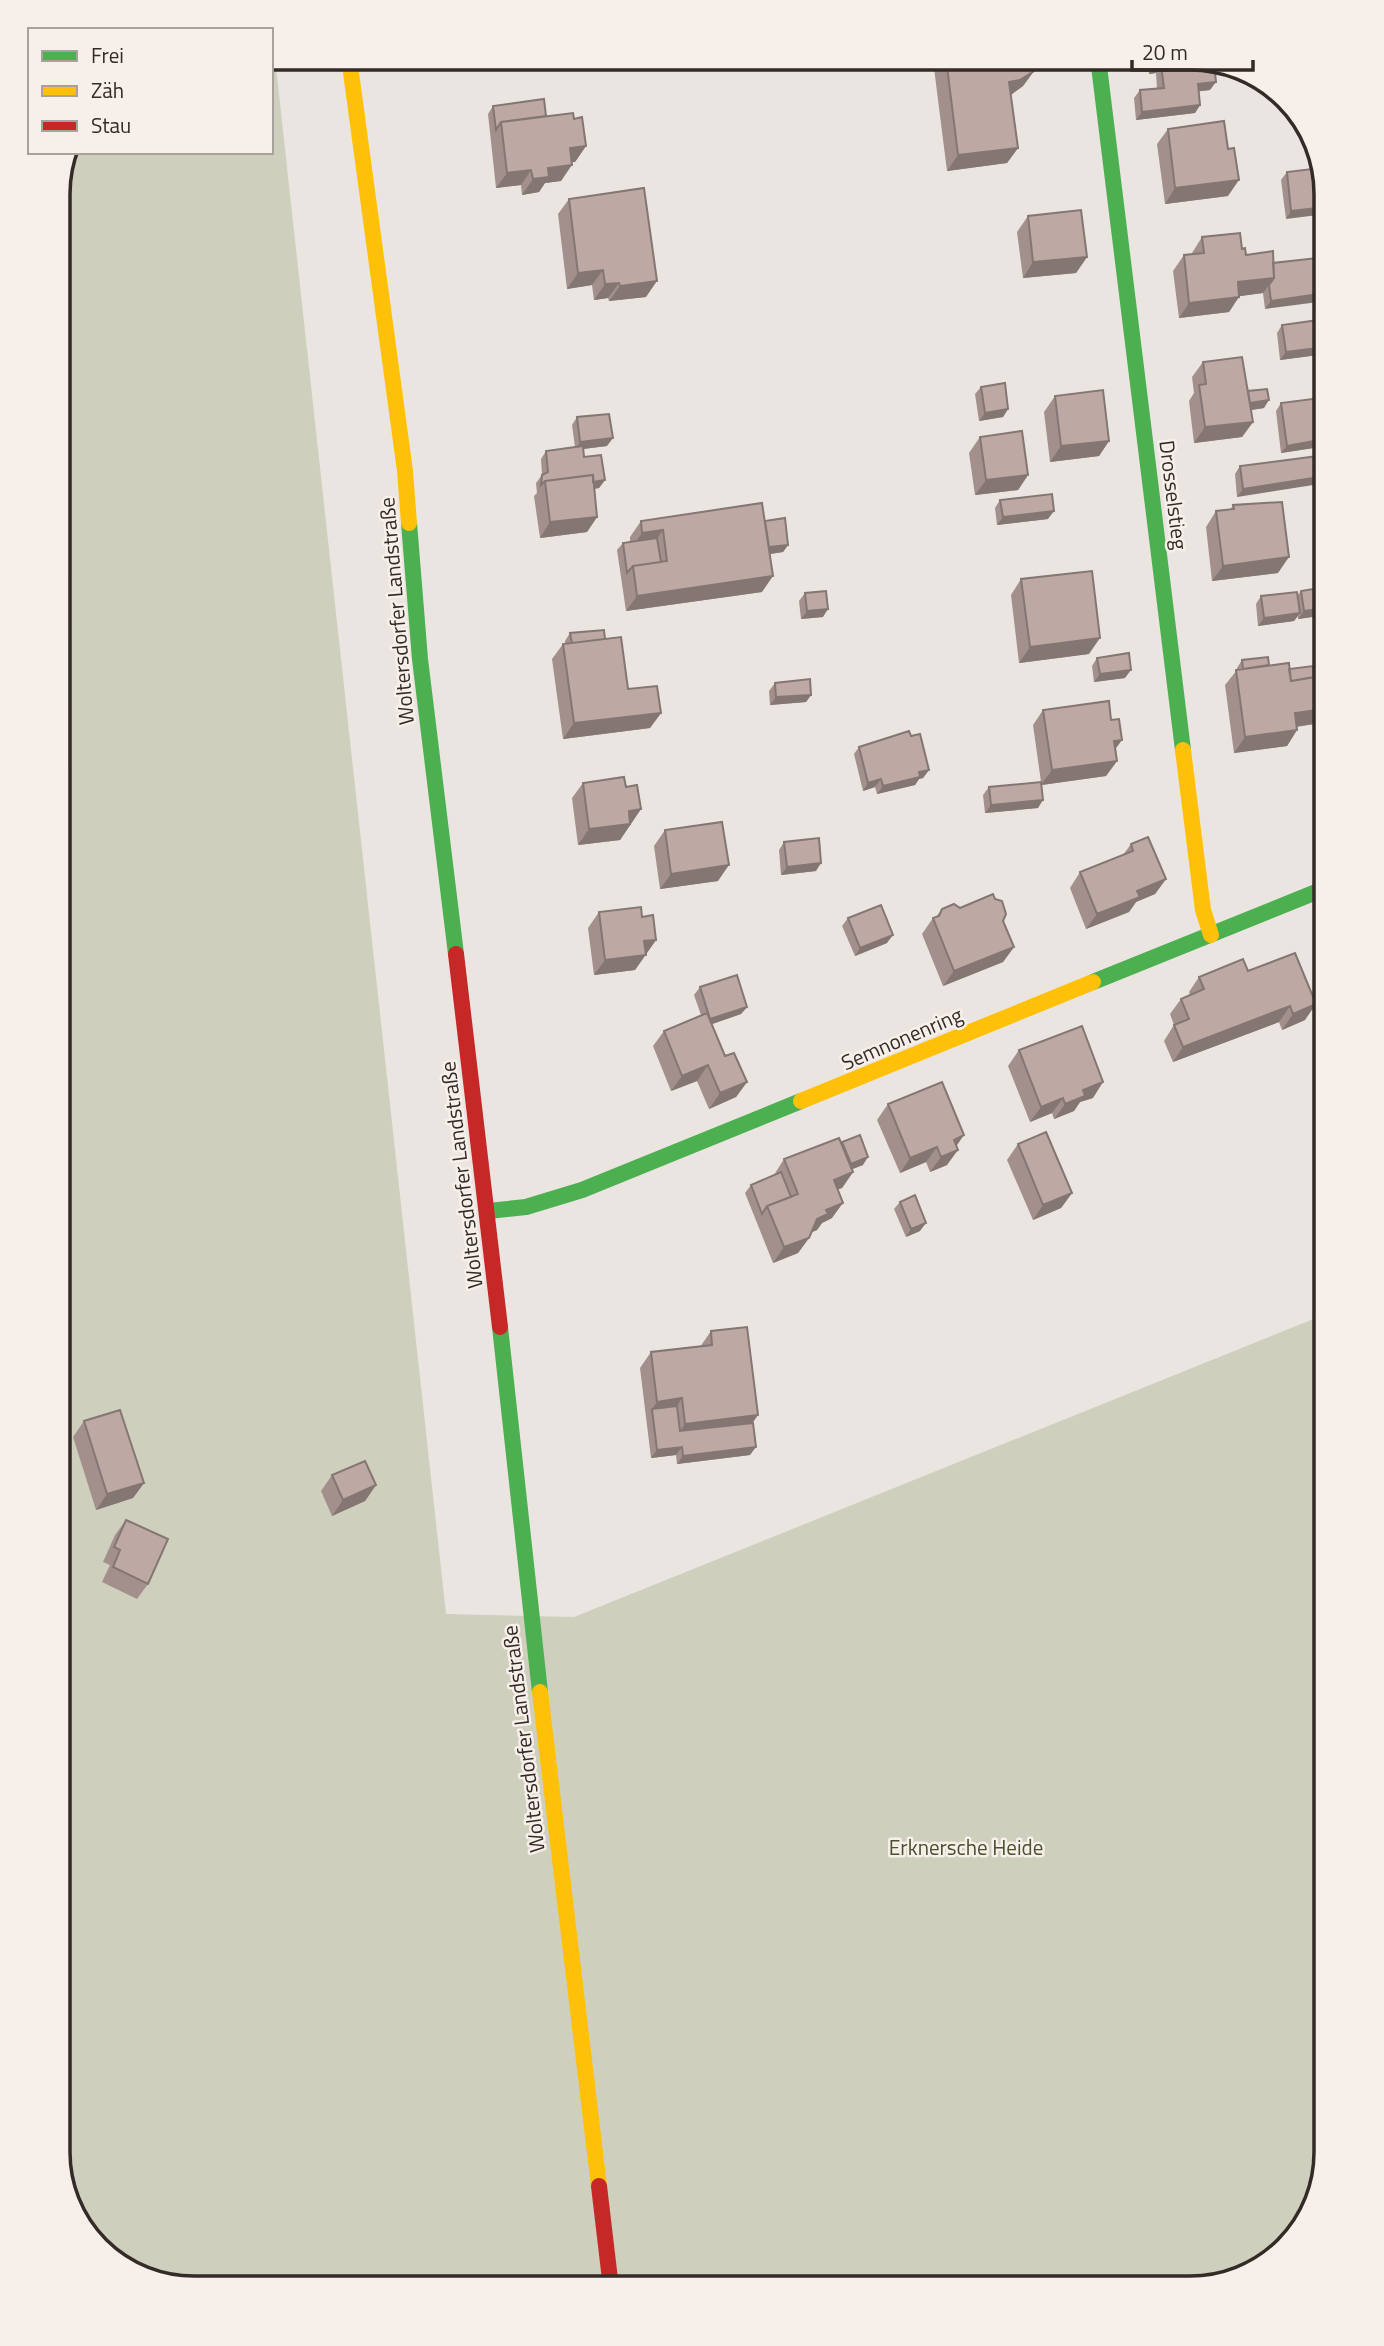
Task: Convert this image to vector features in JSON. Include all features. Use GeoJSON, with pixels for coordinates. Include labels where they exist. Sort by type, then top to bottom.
{"type":"FeatureCollection","features":[{"type":"Feature","properties":{"kind":"main road","name":"Woltersdorfer Landstraße"},"geometry":{"type":"LineString","coordinates":[[351,70],[405,471],[420,659],[488,1211],[528,1592],[610,2276]]}},
{"type":"Feature","properties":{"kind":"main road","name":"Drosselstieg"},"geometry":{"type":"LineString","coordinates":[[1099,70],[1203,910],[1211,935]]}},
{"type":"Feature","properties":{"kind":"main road","name":"Semnonenring"},"geometry":{"type":"LineString","coordinates":[[488,1211],[526,1207],[582,1190],[1314,893]]}},
{"type":"Feature","properties":{"kind":"green space","name":"Erknersche Heide"},"geometry":{"type":"Polygon","coordinates":[[[273,70],[276,70],[446,1614],[574,1617],[1314,1319],[1314,2152],[1305,2199],[1278,2240],[1237,2267],[1190,2276],[186,2276],[154,2269],[125,2255],[101,2234],[79,2199],[70,2152],[70,186],[77,154],[273,154],[273,70]]]}},
{"type":"Feature","properties":{"kind":"building"},"geometry":{"type":"Polygon","coordinates":[[[947,70],[1034,70],[1020,80],[1009,82],[1018,148],[958,155],[947,70]]]}},
{"type":"Feature","properties":{"kind":"building"},"geometry":{"type":"Polygon","coordinates":[[[1162,70],[1215,72],[1216,82],[1198,84],[1200,105],[1142,112],[1140,90],[1164,88],[1162,70]]]}},
{"type":"Feature","properties":{"kind":"building"},"geometry":{"type":"Polygon","coordinates":[[[544,99],[546,116],[501,122],[496,130],[493,106],[544,99]]]}},
{"type":"Feature","properties":{"kind":"building"},"geometry":{"type":"Polygon","coordinates":[[[573,113],[574,119],[582,117],[586,146],[570,148],[572,165],[548,168],[549,177],[533,179],[531,170],[507,173],[501,122],[573,113]]]}},
{"type":"Feature","properties":{"kind":"building"},"geometry":{"type":"Polygon","coordinates":[[[1224,121],[1228,149],[1234,148],[1239,180],[1175,188],[1168,129],[1224,121]]]}},
{"type":"Feature","properties":{"kind":"building"},"geometry":{"type":"Polygon","coordinates":[[[1311,169],[1314,208],[1291,211],[1287,172],[1311,169]]]}},
{"type":"Feature","properties":{"kind":"building"},"geometry":{"type":"Polygon","coordinates":[[[644,188],[657,281],[620,286],[619,283],[605,284],[603,270],[578,273],[569,199],[644,188]]]}},
{"type":"Feature","properties":{"kind":"building"},"geometry":{"type":"Polygon","coordinates":[[[1081,210],[1087,257],[1033,262],[1028,216],[1081,210]]]}},
{"type":"Feature","properties":{"kind":"building"},"geometry":{"type":"Polygon","coordinates":[[[1240,233],[1242,249],[1245,248],[1246,255],[1273,251],[1274,278],[1238,282],[1239,297],[1189,303],[1184,255],[1204,253],[1202,237],[1240,233]]]}},
{"type":"Feature","properties":{"kind":"building"},"geometry":{"type":"Polygon","coordinates":[[[1314,258],[1314,295],[1271,301],[1269,285],[1274,278],[1273,263],[1314,258]]]}},
{"type":"Feature","properties":{"kind":"building"},"geometry":{"type":"Polygon","coordinates":[[[1314,321],[1314,348],[1286,352],[1282,325],[1314,321]]]}},
{"type":"Feature","properties":{"kind":"building"},"geometry":{"type":"Polygon","coordinates":[[[1242,357],[1253,422],[1205,427],[1199,385],[1206,384],[1203,362],[1242,357]]]}},
{"type":"Feature","properties":{"kind":"building"},"geometry":{"type":"Polygon","coordinates":[[[1005,383],[1008,409],[985,413],[981,387],[1005,383]]]}},
{"type":"Feature","properties":{"kind":"building"},"geometry":{"type":"Polygon","coordinates":[[[1267,389],[1269,400],[1250,403],[1248,391],[1267,389]]]}},
{"type":"Feature","properties":{"kind":"building"},"geometry":{"type":"Polygon","coordinates":[[[1103,390],[1109,441],[1061,446],[1055,396],[1103,390]]]}},
{"type":"Feature","properties":{"kind":"building"},"geometry":{"type":"Polygon","coordinates":[[[1314,399],[1314,441],[1287,446],[1281,403],[1314,399]]]}},
{"type":"Feature","properties":{"kind":"building"},"geometry":{"type":"Polygon","coordinates":[[[609,414],[613,438],[580,442],[577,417],[609,414]]]}},
{"type":"Feature","properties":{"kind":"building"},"geometry":{"type":"Polygon","coordinates":[[[1022,431],[1028,475],[986,480],[980,437],[1022,431]]]}},
{"type":"Feature","properties":{"kind":"building"},"geometry":{"type":"Polygon","coordinates":[[[583,446],[584,457],[601,455],[605,480],[593,482],[593,475],[545,481],[541,485],[542,475],[548,472],[546,451],[583,446]]]}},
{"type":"Feature","properties":{"kind":"building"},"geometry":{"type":"Polygon","coordinates":[[[1314,457],[1314,478],[1243,489],[1240,466],[1314,457]]]}},
{"type":"Feature","properties":{"kind":"building"},"geometry":{"type":"Polygon","coordinates":[[[593,475],[597,517],[550,522],[545,481],[593,475]]]}},
{"type":"Feature","properties":{"kind":"building"},"geometry":{"type":"Polygon","coordinates":[[[1052,494],[1054,511],[1003,517],[1000,500],[1052,494]]]}},
{"type":"Feature","properties":{"kind":"building"},"geometry":{"type":"Polygon","coordinates":[[[1282,502],[1289,557],[1223,566],[1216,511],[1234,509],[1233,505],[1282,502]]]}},
{"type":"Feature","properties":{"kind":"building"},"geometry":{"type":"Polygon","coordinates":[[[762,503],[773,576],[637,596],[633,566],[667,561],[663,530],[642,533],[641,521],[762,503]]]}},
{"type":"Feature","properties":{"kind":"building"},"geometry":{"type":"Polygon","coordinates":[[[785,518],[788,545],[769,547],[765,521],[785,518]]]}},
{"type":"Feature","properties":{"kind":"building"},"geometry":{"type":"Polygon","coordinates":[[[657,538],[661,562],[633,566],[627,573],[623,543],[657,538]]]}},
{"type":"Feature","properties":{"kind":"building"},"geometry":{"type":"Polygon","coordinates":[[[1092,571],[1100,638],[1030,647],[1021,579],[1092,571]]]}},
{"type":"Feature","properties":{"kind":"building"},"geometry":{"type":"Polygon","coordinates":[[[1314,589],[1314,610],[1304,611],[1301,591],[1314,589]]]}},
{"type":"Feature","properties":{"kind":"building"},"geometry":{"type":"Polygon","coordinates":[[[826,591],[828,609],[807,611],[805,593],[826,591]]]}},
{"type":"Feature","properties":{"kind":"building"},"geometry":{"type":"Polygon","coordinates":[[[1297,592],[1300,613],[1264,618],[1261,596],[1297,592]]]}},
{"type":"Feature","properties":{"kind":"building"},"geometry":{"type":"Polygon","coordinates":[[[604,630],[605,639],[572,643],[570,633],[604,630]]]}},
{"type":"Feature","properties":{"kind":"building"},"geometry":{"type":"Polygon","coordinates":[[[621,637],[628,689],[657,686],[661,713],[574,723],[563,644],[621,637]]]}},
{"type":"Feature","properties":{"kind":"building"},"geometry":{"type":"Polygon","coordinates":[[[1129,653],[1131,670],[1100,674],[1097,658],[1129,653]]]}},
{"type":"Feature","properties":{"kind":"building"},"geometry":{"type":"Polygon","coordinates":[[[1268,657],[1269,665],[1243,669],[1242,660],[1268,657]]]}},
{"type":"Feature","properties":{"kind":"building"},"geometry":{"type":"Polygon","coordinates":[[[1289,663],[1291,681],[1314,677],[1314,710],[1295,713],[1297,730],[1245,737],[1236,670],[1289,663]]]}},
{"type":"Feature","properties":{"kind":"building"},"geometry":{"type":"Polygon","coordinates":[[[1313,666],[1314,677],[1291,681],[1289,669],[1313,666]]]}},
{"type":"Feature","properties":{"kind":"building"},"geometry":{"type":"Polygon","coordinates":[[[810,679],[811,695],[776,697],[775,683],[810,679]]]}},
{"type":"Feature","properties":{"kind":"building"},"geometry":{"type":"Polygon","coordinates":[[[1109,701],[1111,720],[1119,719],[1122,740],[1114,741],[1117,761],[1052,770],[1043,710],[1109,701]]]}},
{"type":"Feature","properties":{"kind":"building"},"geometry":{"type":"Polygon","coordinates":[[[909,731],[911,736],[920,734],[929,770],[919,772],[920,777],[883,786],[881,779],[868,783],[859,747],[909,731]]]}},
{"type":"Feature","properties":{"kind":"building"},"geometry":{"type":"Polygon","coordinates":[[[624,777],[626,787],[637,785],[641,809],[629,811],[630,824],[589,829],[583,783],[624,777]]]}},
{"type":"Feature","properties":{"kind":"building"},"geometry":{"type":"Polygon","coordinates":[[[1041,782],[1043,800],[991,805],[989,787],[1041,782]]]}},
{"type":"Feature","properties":{"kind":"building"},"geometry":{"type":"Polygon","coordinates":[[[722,822],[729,865],[671,874],[665,830],[722,822]]]}},
{"type":"Feature","properties":{"kind":"building"},"geometry":{"type":"Polygon","coordinates":[[[1148,837],[1166,879],[1137,891],[1140,897],[1097,914],[1080,872],[1133,851],[1131,844],[1148,837]]]}},
{"type":"Feature","properties":{"kind":"building"},"geometry":{"type":"Polygon","coordinates":[[[819,838],[821,863],[787,867],[784,842],[819,838]]]}},
{"type":"Feature","properties":{"kind":"building"},"geometry":{"type":"Polygon","coordinates":[[[993,894],[995,899],[1002,901],[1006,914],[1003,921],[1014,947],[954,971],[933,918],[939,916],[942,909],[954,904],[960,908],[993,894]]]}},
{"type":"Feature","properties":{"kind":"building"},"geometry":{"type":"Polygon","coordinates":[[[881,905],[893,935],[860,948],[848,918],[881,905]]]}},
{"type":"Feature","properties":{"kind":"building"},"geometry":{"type":"Polygon","coordinates":[[[641,907],[642,917],[653,915],[656,940],[644,941],[646,955],[605,960],[599,912],[641,907]]]}},
{"type":"Feature","properties":{"kind":"building"},"geometry":{"type":"Polygon","coordinates":[[[1295,953],[1314,1005],[1293,1014],[1290,1006],[1183,1047],[1174,1025],[1189,1019],[1181,999],[1204,989],[1199,977],[1243,959],[1248,971],[1295,953]]]}},
{"type":"Feature","properties":{"kind":"building"},"geometry":{"type":"Polygon","coordinates":[[[737,975],[747,1007],[710,1019],[700,987],[737,975]]]}},
{"type":"Feature","properties":{"kind":"building"},"geometry":{"type":"Polygon","coordinates":[[[707,1013],[725,1056],[734,1053],[747,1082],[720,1093],[708,1065],[682,1076],[664,1031],[707,1013]]]}},
{"type":"Feature","properties":{"kind":"building"},"geometry":{"type":"Polygon","coordinates":[[[1082,1026],[1103,1082],[1083,1090],[1085,1096],[1065,1104],[1063,1098],[1041,1107],[1019,1050],[1082,1026]]]}},
{"type":"Feature","properties":{"kind":"building"},"geometry":{"type":"Polygon","coordinates":[[[942,1082],[964,1135],[954,1140],[958,1150],[941,1157],[937,1147],[910,1158],[888,1104],[942,1082]]]}},
{"type":"Feature","properties":{"kind":"building"},"geometry":{"type":"Polygon","coordinates":[[[1046,1132],[1072,1193],[1043,1205],[1018,1144],[1046,1132]]]}},
{"type":"Feature","properties":{"kind":"building"},"geometry":{"type":"Polygon","coordinates":[[[860,1135],[868,1157],[851,1164],[842,1142],[860,1135]]]}},
{"type":"Feature","properties":{"kind":"building"},"geometry":{"type":"Polygon","coordinates":[[[839,1138],[853,1172],[834,1180],[843,1203],[826,1210],[828,1214],[817,1219],[809,1238],[784,1247],[767,1206],[798,1194],[784,1159],[839,1138]]]}},
{"type":"Feature","properties":{"kind":"building"},"geometry":{"type":"Polygon","coordinates":[[[781,1172],[791,1197],[767,1206],[762,1214],[751,1185],[781,1172]]]}},
{"type":"Feature","properties":{"kind":"building"},"geometry":{"type":"Polygon","coordinates":[[[915,1195],[926,1223],[911,1229],[900,1202],[915,1195]]]}},
{"type":"Feature","properties":{"kind":"building"},"geometry":{"type":"Polygon","coordinates":[[[747,1327],[758,1415],[685,1424],[682,1398],[657,1402],[651,1352],[712,1345],[711,1331],[747,1327]]]}},
{"type":"Feature","properties":{"kind":"building"},"geometry":{"type":"Polygon","coordinates":[[[677,1406],[680,1431],[753,1423],[756,1447],[683,1456],[682,1447],[657,1450],[652,1409],[677,1406]]]}},
{"type":"Feature","properties":{"kind":"building"},"geometry":{"type":"Polygon","coordinates":[[[120,1410],[144,1483],[107,1494],[84,1421],[120,1410]]]}},
{"type":"Feature","properties":{"kind":"building"},"geometry":{"type":"Polygon","coordinates":[[[365,1461],[376,1485],[343,1500],[332,1475],[365,1461]]]}},
{"type":"Feature","properties":{"kind":"building"},"geometry":{"type":"Polygon","coordinates":[[[126,1520],[168,1539],[148,1584],[113,1567],[120,1550],[114,1547],[126,1520]]]}},
{"type":"Feature","properties":{"kind":"traffic: fast"},"geometry":{"type":"LineString","coordinates":[[1099,70],[1183,750]]}},
{"type":"Feature","properties":{"kind":"traffic: fast"},"geometry":{"type":"LineString","coordinates":[[409,523],[420,659],[456,954]]}},
{"type":"Feature","properties":{"kind":"traffic: fast"},"geometry":{"type":"LineString","coordinates":[[1093,982],[1314,893]]}},
{"type":"Feature","properties":{"kind":"traffic: fast"},"geometry":{"type":"LineString","coordinates":[[488,1211],[526,1207],[582,1190],[801,1101]]}},
{"type":"Feature","properties":{"kind":"traffic: fast"},"geometry":{"type":"LineString","coordinates":[[500,1327],[540,1692]]}},
{"type":"Feature","properties":{"kind":"traffic: slow"},"geometry":{"type":"LineString","coordinates":[[351,70],[405,471],[409,523]]}},
{"type":"Feature","properties":{"kind":"traffic: slow"},"geometry":{"type":"LineString","coordinates":[[1183,750],[1203,910],[1211,935]]}},
{"type":"Feature","properties":{"kind":"traffic: slow"},"geometry":{"type":"LineString","coordinates":[[801,1101],[1093,982]]}},
{"type":"Feature","properties":{"kind":"traffic: slow"},"geometry":{"type":"LineString","coordinates":[[540,1692],[599,2186]]}},
{"type":"Feature","properties":{"kind":"traffic: jam"},"geometry":{"type":"LineString","coordinates":[[456,954],[500,1327]]}},
{"type":"Feature","properties":{"kind":"traffic: jam"},"geometry":{"type":"LineString","coordinates":[[599,2186],[610,2276]]}}]}
